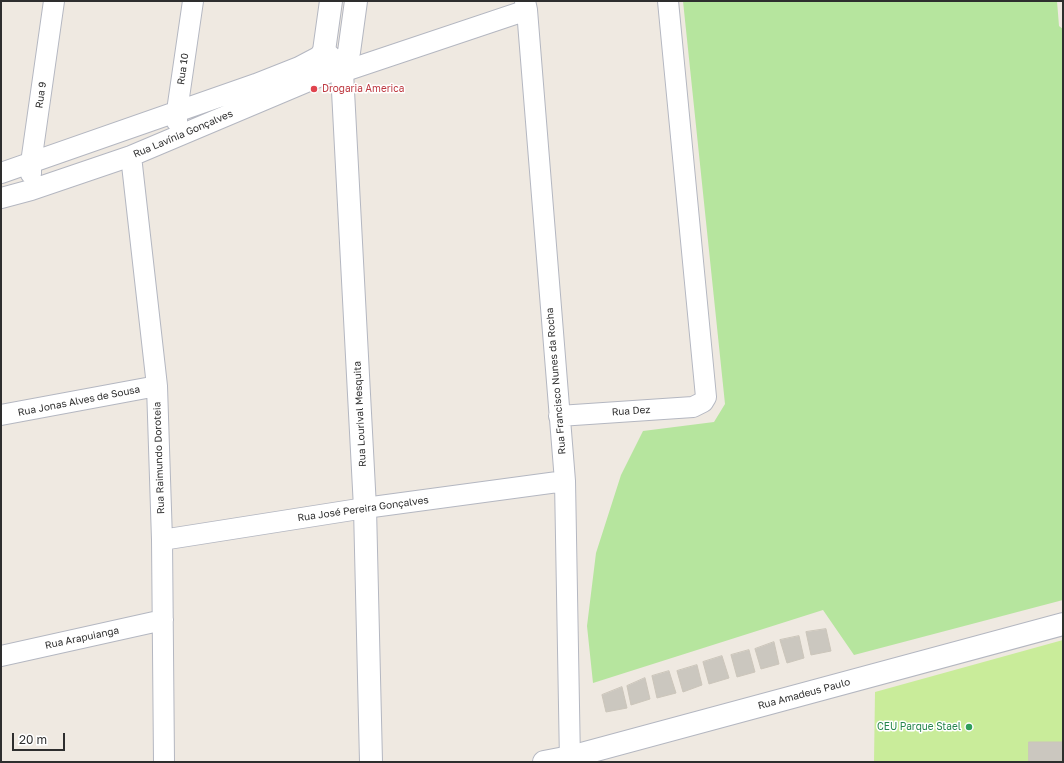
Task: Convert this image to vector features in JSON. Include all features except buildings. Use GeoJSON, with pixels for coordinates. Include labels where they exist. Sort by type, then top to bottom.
{"type":"FeatureCollection","features":[{"type":"Feature","properties":{"kind":"main road"},"geometry":{"type":"LineString","coordinates":[[331,1],[324,51],[340,69],[350,46],[356,1]]}},
{"type":"Feature","properties":{"kind":"main road","name":"Rua Lourival Mesquita"},"geometry":{"type":"LineString","coordinates":[[340,69],[365,508],[371,762]]}},
{"type":"Feature","properties":{"kind":"main road","name":"Rua Amadeus Paulo"},"geometry":{"type":"LineString","coordinates":[[544,762],[570,760],[1063,624]]}},
{"type":"Feature","properties":{"kind":"street","name":"Rua 9"},"geometry":{"type":"LineString","coordinates":[[31,190],[32,163],[54,1]]}},
{"type":"Feature","properties":{"kind":"street","name":"Rua 10"},"geometry":{"type":"LineString","coordinates":[[177,138],[177,111],[193,1]]}},
{"type":"Feature","properties":{"kind":"street","name":"Rua Dez"},"geometry":{"type":"LineString","coordinates":[[559,416],[693,407],[703,402],[706,397],[668,1]]}},
{"type":"Feature","properties":{"kind":"street","name":"Rua Lavínia Gonçalves"},"geometry":{"type":"LineString","coordinates":[[1,198],[31,190],[131,156],[177,138],[330,72],[526,5]]}},
{"type":"Feature","properties":{"kind":"street","name":"Rua Francisco Nunes da Rocha"},"geometry":{"type":"LineString","coordinates":[[526,5],[565,481],[570,760]]}},
{"type":"Feature","properties":{"kind":"street","name":"Rua Lavínia Gonçalves"},"geometry":{"type":"LineString","coordinates":[[1,173],[256,84],[299,67],[318,57],[324,51]]}},
{"type":"Feature","properties":{"kind":"street","name":"Rua Raimundo Doroteia"},"geometry":{"type":"LineString","coordinates":[[131,156],[157,386],[162,540],[164,762]]}},
{"type":"Feature","properties":{"kind":"street","name":"Rua Jonas Alves de Sousa"},"geometry":{"type":"LineString","coordinates":[[1,415],[157,386]]}},
{"type":"Feature","properties":{"kind":"street","name":"Rua José Pereira Gonçalves"},"geometry":{"type":"LineString","coordinates":[[162,540],[365,508],[565,481]]}},
{"type":"Feature","properties":{"kind":"street","name":"Rua Arapuianga"},"geometry":{"type":"LineString","coordinates":[[1,656],[163,620]]}},
{"type":"Feature","properties":{"kind":"green space"},"geometry":{"type":"Polygon","coordinates":[[[683,1],[1057,1],[1059,26],[1063,29],[1063,600],[854,655],[823,610],[593,683],[587,626],[596,553],[621,475],[643,431],[714,422],[725,404],[683,1]]]}},
{"type":"Feature","properties":{"kind":"green space","name":"CEU Parque Stael"},"geometry":{"type":"Polygon","coordinates":[[[1063,640],[1063,762],[874,762],[875,692],[1063,640]]]}},
{"type":"Feature","properties":{"kind":"place","name":"Drogaria America"},"geometry":{"type":"Point","coordinates":[314,89]}},
{"type":"Feature","properties":{"kind":"place","name":"CEU Parque Stael"},"geometry":{"type":"Point","coordinates":[969,727]}}]}
